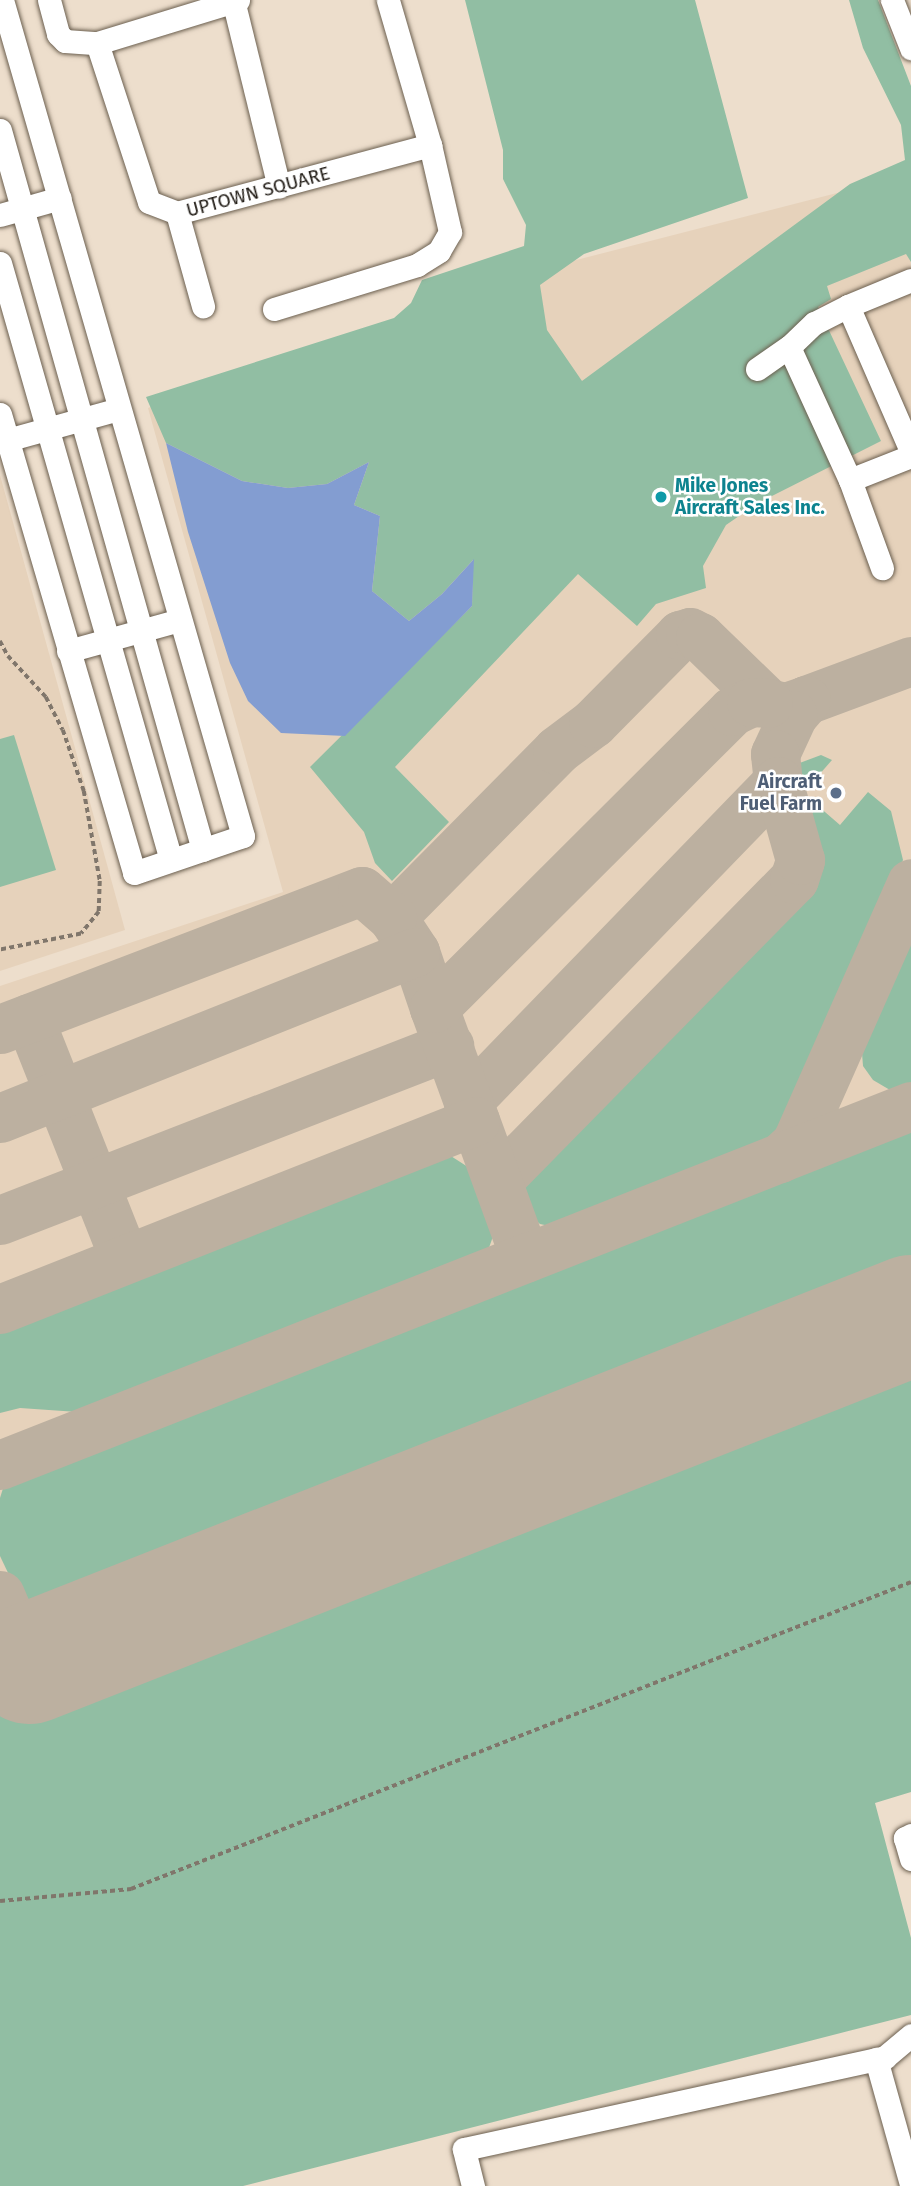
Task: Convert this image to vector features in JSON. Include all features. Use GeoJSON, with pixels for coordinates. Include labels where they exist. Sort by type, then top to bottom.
{"type":"FeatureCollection","features":[{"type":"Feature","properties":{"kind":"street"},"geometry":{"type":"LineString","coordinates":[[0,414],[134,873],[243,836],[2,0]]}},
{"type":"Feature","properties":{"kind":"street"},"geometry":{"type":"LineString","coordinates":[[48,0],[58,34],[65,41],[97,43],[236,2],[279,187]]}},
{"type":"Feature","properties":{"kind":"street"},"geometry":{"type":"LineString","coordinates":[[274,309],[418,265],[439,251],[450,232],[430,145],[388,0]]}},
{"type":"Feature","properties":{"kind":"street"},"geometry":{"type":"LineString","coordinates":[[892,0],[909,36]]}},
{"type":"Feature","properties":{"kind":"street","name":"UPTOWN SQUARE"},"geometry":{"type":"LineString","coordinates":[[97,43],[149,202],[177,213],[430,145]]}},
{"type":"Feature","properties":{"kind":"street"},"geometry":{"type":"LineString","coordinates":[[0,130],[203,850]]}},
{"type":"Feature","properties":{"kind":"street"},"geometry":{"type":"LineString","coordinates":[[0,215],[60,198]]}},
{"type":"Feature","properties":{"kind":"street"},"geometry":{"type":"LineString","coordinates":[[177,213],[203,306]]}},
{"type":"Feature","properties":{"kind":"street"},"geometry":{"type":"LineString","coordinates":[[0,263],[171,860]]}},
{"type":"Feature","properties":{"kind":"street"},"geometry":{"type":"LineString","coordinates":[[758,369],[789,347],[814,323],[911,280]]}},
{"type":"Feature","properties":{"kind":"street"},"geometry":{"type":"LineString","coordinates":[[848,306],[911,453],[850,480]]}},
{"type":"Feature","properties":{"kind":"street"},"geometry":{"type":"LineString","coordinates":[[789,347],[850,480],[882,568]]}},
{"type":"Feature","properties":{"kind":"street"},"geometry":{"type":"LineString","coordinates":[[7,440],[118,409]]}},
{"type":"Feature","properties":{"kind":"street"},"geometry":{"type":"LineString","coordinates":[[68,651],[180,620]]}},
{"type":"Feature","properties":{"kind":"street"},"geometry":{"type":"LineString","coordinates":[[911,1835],[905,1838],[911,1859]]}},
{"type":"Feature","properties":{"kind":"street"},"geometry":{"type":"LineString","coordinates":[[473,2186],[464,2149],[876,2059],[911,2035]]}},
{"type":"Feature","properties":{"kind":"street"},"geometry":{"type":"LineString","coordinates":[[876,2059],[911,2184]]}},
{"type":"Feature","properties":{"kind":"path"},"geometry":{"type":"LineString","coordinates":[[0,641],[8,656],[46,697],[63,730],[84,791],[100,881],[99,912],[81,934],[0,950]]}},
{"type":"Feature","properties":{"kind":"path"},"geometry":{"type":"LineString","coordinates":[[0,1900],[131,1889],[911,1582]]}},
{"type":"Feature","properties":{"kind":"shaded area"},"geometry":{"type":"Polygon","coordinates":[[[911,174],[911,1609],[0,1973],[0,986],[283,892],[148,408],[553,266],[911,174]]]}},
{"type":"Feature","properties":{"kind":"shaded area"},"geometry":{"type":"Polygon","coordinates":[[[0,475],[125,930],[0,971],[0,475]]]}},
{"type":"Feature","properties":{"kind":"green space"},"geometry":{"type":"Polygon","coordinates":[[[465,0],[695,0],[748,198],[584,254],[540,285],[547,330],[582,381],[850,184],[905,160],[901,125],[863,48],[849,0],[878,0],[911,86],[911,262],[906,254],[827,286],[831,299],[818,307],[881,441],[758,503],[726,525],[703,566],[706,588],[656,604],[637,626],[578,574],[395,767],[449,822],[392,881],[375,863],[364,832],[310,767],[472,606],[473,560],[442,594],[409,621],[372,591],[380,516],[354,505],[369,462],[327,484],[288,488],[242,481],[166,443],[146,397],[394,318],[411,303],[422,280],[524,246],[526,225],[503,179],[503,150],[465,0]]]}},
{"type":"Feature","properties":{"kind":"green space"},"geometry":{"type":"Polygon","coordinates":[[[14,735],[56,870],[0,887],[0,739],[14,735]]]}},
{"type":"Feature","properties":{"kind":"green space"},"geometry":{"type":"Polygon","coordinates":[[[821,755],[832,760],[797,800],[791,783],[797,764],[821,755]]]}},
{"type":"Feature","properties":{"kind":"green space"},"geometry":{"type":"Polygon","coordinates":[[[868,792],[891,811],[903,860],[787,1125],[773,1142],[753,1154],[564,1229],[540,1224],[524,1211],[521,1190],[530,1169],[814,883],[803,824],[818,806],[840,825],[868,792]]]}},
{"type":"Feature","properties":{"kind":"green space"},"geometry":{"type":"Polygon","coordinates":[[[911,920],[911,1089],[890,1090],[873,1080],[863,1066],[861,1040],[911,920]]]}},
{"type":"Feature","properties":{"kind":"green space"},"geometry":{"type":"Polygon","coordinates":[[[911,1122],[911,1274],[52,1614],[20,1598],[0,1556],[0,1498],[5,1482],[911,1122]]]}},
{"type":"Feature","properties":{"kind":"green space"},"geometry":{"type":"Polygon","coordinates":[[[443,1151],[482,1176],[496,1228],[486,1256],[92,1413],[20,1408],[0,1413],[0,1329],[443,1151]]]}},
{"type":"Feature","properties":{"kind":"green space"},"geometry":{"type":"Polygon","coordinates":[[[911,1360],[911,1792],[875,1803],[911,1938],[911,2015],[243,2186],[0,2186],[0,1636],[31,1712],[911,1360]]]}},
{"type":"Feature","properties":{"kind":"water"},"geometry":{"type":"Polygon","coordinates":[[[166,443],[242,481],[288,488],[327,484],[369,462],[354,505],[380,516],[372,591],[409,621],[442,594],[474,559],[472,606],[345,736],[281,733],[248,701],[230,663],[188,532],[166,443]]]}},
{"type":"Feature","properties":{"kind":"taxiway"},"geometry":{"type":"LineString","coordinates":[[434,1008],[415,952],[392,917],[557,750],[593,723],[680,635],[690,632],[700,637],[768,703],[786,707],[806,700],[793,715],[775,754],[778,781],[468,1101]]}},
{"type":"Feature","properties":{"kind":"taxiway"},"geometry":{"type":"LineString","coordinates":[[806,700],[911,661]]}},
{"type":"Feature","properties":{"kind":"taxiway"},"geometry":{"type":"LineString","coordinates":[[525,1258],[434,1008],[732,711],[751,702],[768,703]]}},
{"type":"Feature","properties":{"kind":"taxiway"},"geometry":{"type":"LineString","coordinates":[[498,1180],[794,879],[800,860],[778,781]]}},
{"type":"Feature","properties":{"kind":"taxiway"},"geometry":{"type":"LineString","coordinates":[[780,1158],[796,1143],[911,883]]}},
{"type":"Feature","properties":{"kind":"taxiway"},"geometry":{"type":"LineString","coordinates":[[0,1029],[362,891],[392,917]]}},
{"type":"Feature","properties":{"kind":"taxiway"},"geometry":{"type":"LineString","coordinates":[[0,1118],[415,952]]}},
{"type":"Feature","properties":{"kind":"taxiway"},"geometry":{"type":"LineString","coordinates":[[29,1018],[124,1258]]}},
{"type":"Feature","properties":{"kind":"taxiway"},"geometry":{"type":"LineString","coordinates":[[0,1220],[449,1046]]}},
{"type":"Feature","properties":{"kind":"taxiway"},"geometry":{"type":"LineString","coordinates":[[0,1465],[911,1106]]}},
{"type":"Feature","properties":{"kind":"taxiway"},"geometry":{"type":"LineString","coordinates":[[0,1309],[475,1121]]}},
{"type":"Feature","properties":{"kind":"taxiway"},"geometry":{"type":"LineString","coordinates":[[0,1595],[29,1663]]}},
{"type":"Feature","properties":{"kind":"runway"},"geometry":{"type":"LineString","coordinates":[[29,1663],[911,1315]]}},
{"type":"Feature","properties":{"kind":"place","name":"Mike Jones Aircraft Sales Inc."},"geometry":{"type":"Point","coordinates":[661,497]}},
{"type":"Feature","properties":{"kind":"place","name":"Aircraft Fuel Farm"},"geometry":{"type":"Point","coordinates":[836,793]}}]}
